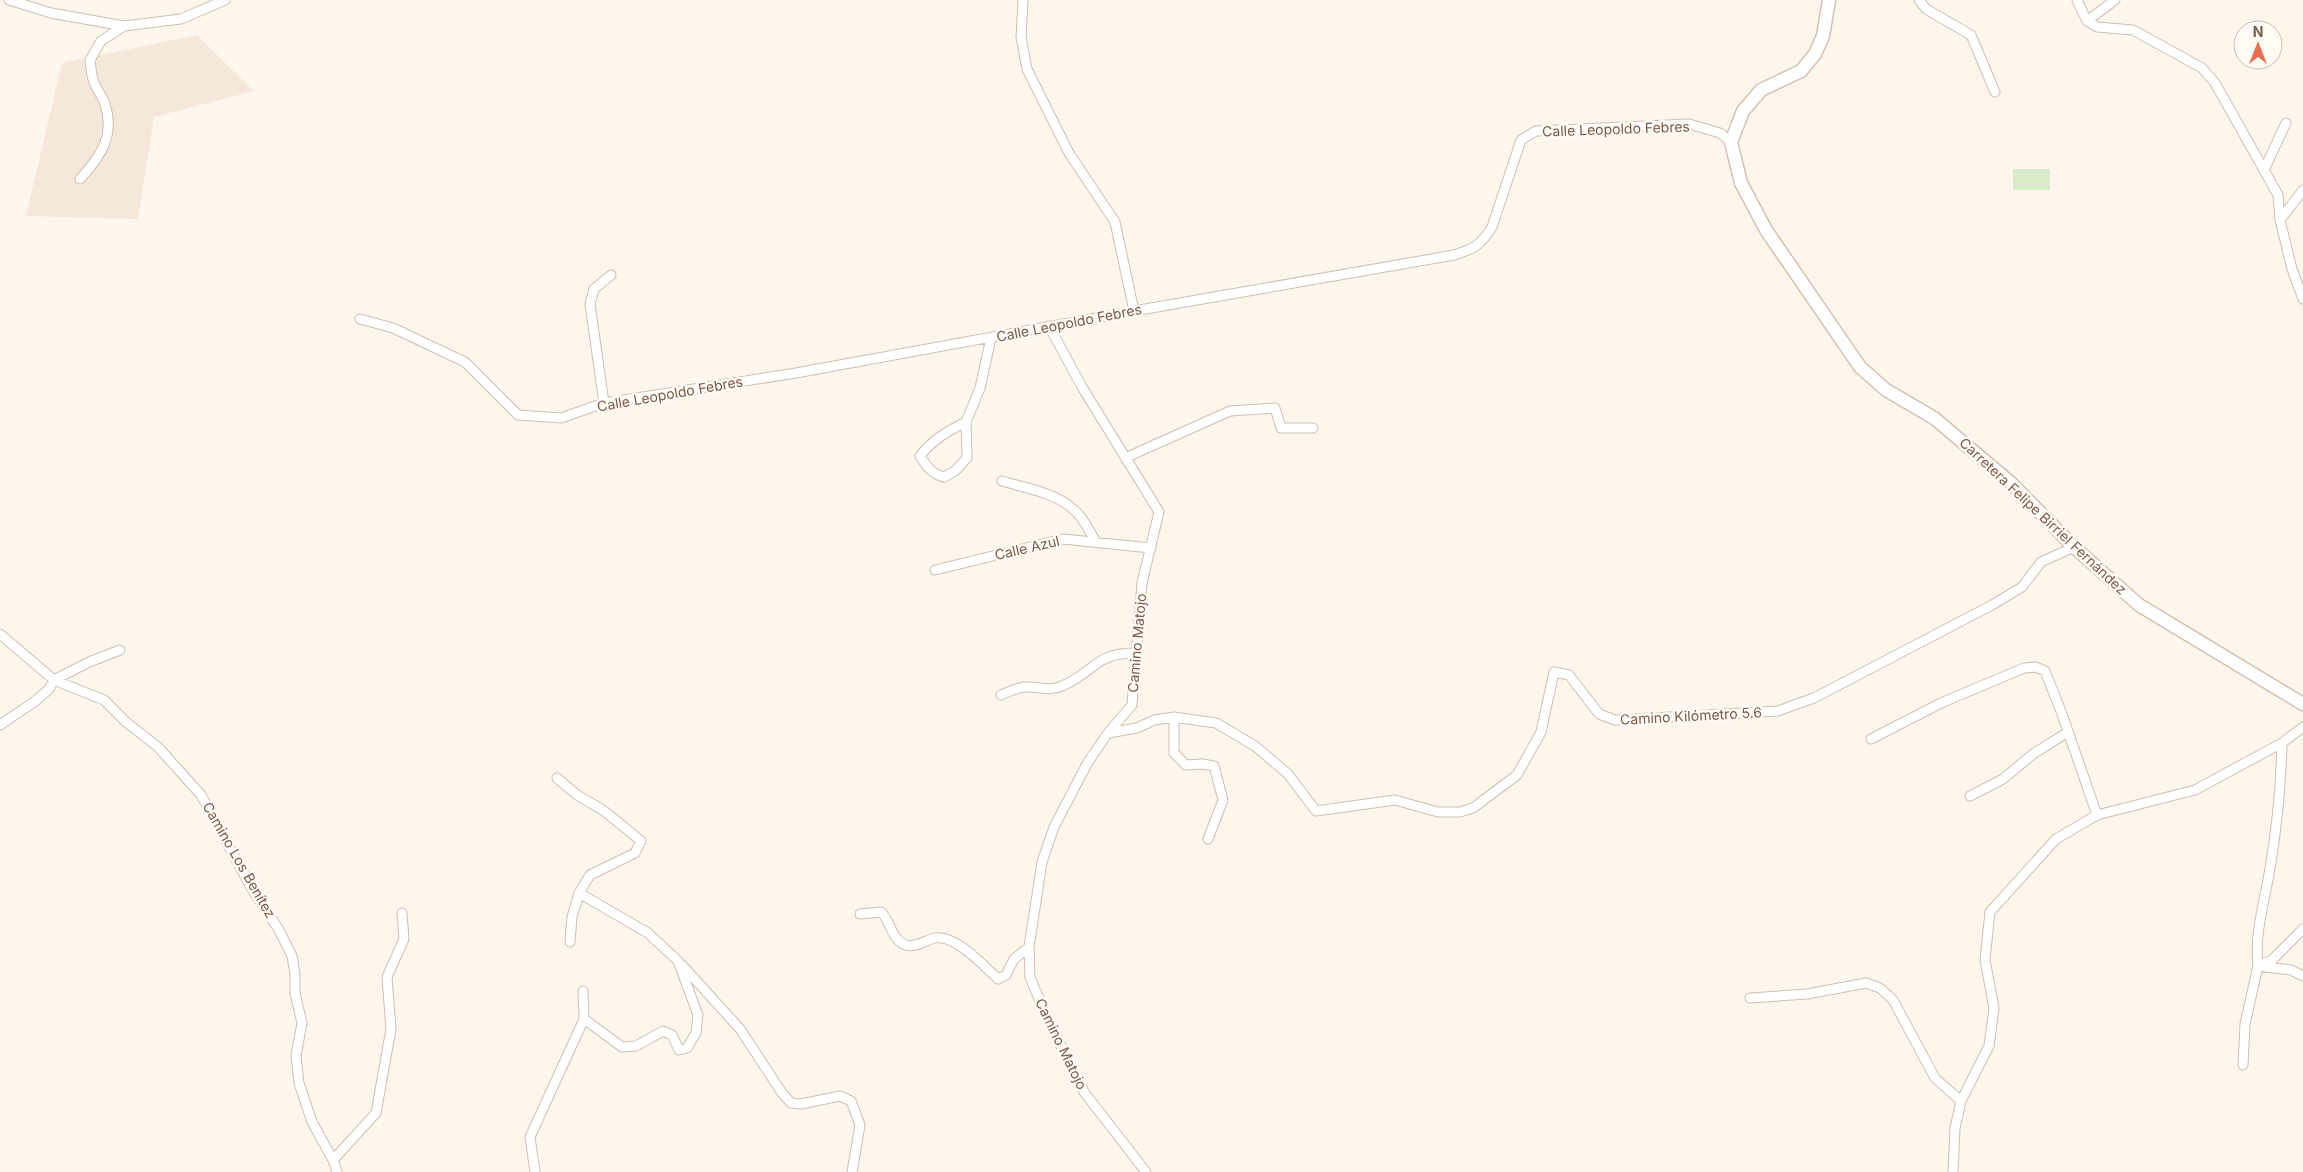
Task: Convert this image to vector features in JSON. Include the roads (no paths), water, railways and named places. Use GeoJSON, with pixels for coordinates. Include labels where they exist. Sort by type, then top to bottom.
{"type":"FeatureCollection","features":[{"type":"Feature","properties":{"kind":"street"},"geometry":{"type":"LineString","coordinates":[[9,0],[51,13],[124,26],[181,18],[225,0]]}},
{"type":"Feature","properties":{"kind":"street"},"geometry":{"type":"LineString","coordinates":[[1023,0],[1021,36],[1027,69],[1069,153],[1114,222],[1134,310]]}},
{"type":"Feature","properties":{"kind":"street"},"geometry":{"type":"LineString","coordinates":[[1731,142],[1743,111],[1760,90],[1800,71],[1815,54],[1823,36],[1829,0]]}},
{"type":"Feature","properties":{"kind":"street"},"geometry":{"type":"LineString","coordinates":[[1919,0],[1926,10],[1971,35],[1995,92]]}},
{"type":"Feature","properties":{"kind":"street"},"geometry":{"type":"LineString","coordinates":[[2077,0],[2087,21],[2097,27],[2133,30],[2202,68],[2216,83],[2278,195],[2280,220],[2292,268],[2303,299]]}},
{"type":"Feature","properties":{"kind":"street"},"geometry":{"type":"LineString","coordinates":[[2087,21],[2115,0]]}},
{"type":"Feature","properties":{"kind":"street"},"geometry":{"type":"LineString","coordinates":[[80,179],[97,160],[107,142],[108,118],[104,102],[93,80],[90,60],[101,41],[124,26]]}},
{"type":"Feature","properties":{"kind":"street"},"geometry":{"type":"LineString","coordinates":[[2264,170],[2286,122]]}},
{"type":"Feature","properties":{"kind":"street","name":"Calle Leopoldo Febres"},"geometry":{"type":"LineString","coordinates":[[360,319],[393,328],[465,362],[518,415],[561,418],[604,403],[806,371],[1134,310],[1454,255],[1473,250],[1485,238],[1492,227],[1521,140],[1536,131],[1688,124],[1720,133],[1731,142]]}},
{"type":"Feature","properties":{"kind":"street","name":"Carretera Felipe Birriel Fernández"},"geometry":{"type":"LineString","coordinates":[[1731,142],[1741,183],[1766,230],[1860,367],[1886,390],[1934,418],[2011,483],[2074,547],[2140,605],[2303,704]]}},
{"type":"Feature","properties":{"kind":"street"},"geometry":{"type":"LineString","coordinates":[[2280,220],[2303,190]]}},
{"type":"Feature","properties":{"kind":"street"},"geometry":{"type":"LineString","coordinates":[[604,403],[590,304],[594,289],[611,275]]}},
{"type":"Feature","properties":{"kind":"street","name":"Camino Matojo"},"geometry":{"type":"LineString","coordinates":[[1049,326],[1082,387],[1159,512],[1142,583],[1132,705],[1108,733],[1075,784],[1054,827],[1042,862],[1030,947],[1030,977],[1046,1016],[1084,1092],[1146,1172]]}},
{"type":"Feature","properties":{"kind":"street"},"geometry":{"type":"LineString","coordinates":[[966,422],[950,429],[920,456],[926,466],[936,475],[944,477],[955,471],[967,458],[966,422],[980,388],[991,338]]}},
{"type":"Feature","properties":{"kind":"street"},"geometry":{"type":"LineString","coordinates":[[1125,458],[1230,411],[1275,408],[1280,428],[1313,428]]}},
{"type":"Feature","properties":{"kind":"street"},"geometry":{"type":"LineString","coordinates":[[1002,481],[1034,490],[1063,502],[1074,510],[1096,542]]}},
{"type":"Feature","properties":{"kind":"street","name":"Calle Azul"},"geometry":{"type":"LineString","coordinates":[[935,570],[1062,539],[1151,548]]}},
{"type":"Feature","properties":{"kind":"street","name":"Camino Kilómetro 5.6"},"geometry":{"type":"LineString","coordinates":[[1108,733],[1137,728],[1154,720],[1174,717],[1216,723],[1255,746],[1288,774],[1316,811],[1395,800],[1438,812],[1460,812],[1473,808],[1517,775],[1541,732],[1554,672],[1569,676],[1599,714],[1616,720],[1778,711],[1814,698],[1992,605],[2022,587],[2041,562],[2074,547]]}},
{"type":"Feature","properties":{"kind":"street","name":"Camino Los Benítez"},"geometry":{"type":"LineString","coordinates":[[0,634],[54,680],[104,700],[170,760],[201,795],[210,809],[252,889],[279,930],[292,956],[295,974],[295,993],[302,1023],[296,1056],[299,1083],[312,1122],[333,1160],[337,1172]]}},
{"type":"Feature","properties":{"kind":"street"},"geometry":{"type":"LineString","coordinates":[[0,725],[34,702],[49,689],[54,680],[89,662],[120,650]]}},
{"type":"Feature","properties":{"kind":"street"},"geometry":{"type":"LineString","coordinates":[[1001,695],[1023,687],[1049,689],[1062,687],[1099,660],[1119,653],[1135,653]]}},
{"type":"Feature","properties":{"kind":"street"},"geometry":{"type":"LineString","coordinates":[[1871,739],[1940,702],[2024,668],[2036,668],[2045,671],[2097,815]]}},
{"type":"Feature","properties":{"kind":"street"},"geometry":{"type":"LineString","coordinates":[[1174,717],[1174,753],[1186,765],[1202,764],[1214,766],[1221,788],[1223,800],[1208,839]]}},
{"type":"Feature","properties":{"kind":"street"},"geometry":{"type":"LineString","coordinates":[[1953,1172],[1955,1128],[1961,1101],[1989,1046],[1994,1008],[1985,960],[1990,912],[2056,839],[2097,815],[2195,790],[2282,743],[2303,727]]}},
{"type":"Feature","properties":{"kind":"street"},"geometry":{"type":"LineString","coordinates":[[1970,796],[2003,779],[2033,754],[2068,732]]}},
{"type":"Feature","properties":{"kind":"street"},"geometry":{"type":"LineString","coordinates":[[2243,1065],[2245,1024],[2258,966],[2256,946],[2272,860],[2281,785],[2282,743]]}},
{"type":"Feature","properties":{"kind":"street"},"geometry":{"type":"LineString","coordinates":[[557,778],[576,795],[603,810],[641,841],[635,852],[590,875],[579,893],[572,917],[570,942]]}},
{"type":"Feature","properties":{"kind":"street"},"geometry":{"type":"LineString","coordinates":[[579,893],[648,933],[678,961],[740,1029],[782,1093],[791,1103],[801,1104],[840,1096],[851,1101],[860,1125],[852,1172]]}},
{"type":"Feature","properties":{"kind":"street"},"geometry":{"type":"LineString","coordinates":[[860,914],[880,912],[887,918],[898,940],[906,945],[920,944],[936,938],[950,939],[961,945],[998,979],[1006,975],[1014,959],[1030,947]]}},
{"type":"Feature","properties":{"kind":"street"},"geometry":{"type":"LineString","coordinates":[[333,1160],[376,1113],[391,1029],[387,977],[404,939],[402,913]]}},
{"type":"Feature","properties":{"kind":"street"},"geometry":{"type":"LineString","coordinates":[[2258,966],[2272,960],[2303,929]]}},
{"type":"Feature","properties":{"kind":"street"},"geometry":{"type":"LineString","coordinates":[[584,1019],[622,1047],[636,1046],[663,1031],[672,1035],[679,1050],[687,1048],[696,1033],[698,1014],[678,961]]}},
{"type":"Feature","properties":{"kind":"street"},"geometry":{"type":"LineString","coordinates":[[2258,966],[2291,970],[2303,976]]}},
{"type":"Feature","properties":{"kind":"street"},"geometry":{"type":"LineString","coordinates":[[1750,998],[1807,994],[1866,983],[1880,988],[1893,1000],[1935,1078],[1961,1101]]}},
{"type":"Feature","properties":{"kind":"street"},"geometry":{"type":"LineString","coordinates":[[535,1172],[530,1137],[584,1019],[584,991]]}}]}
